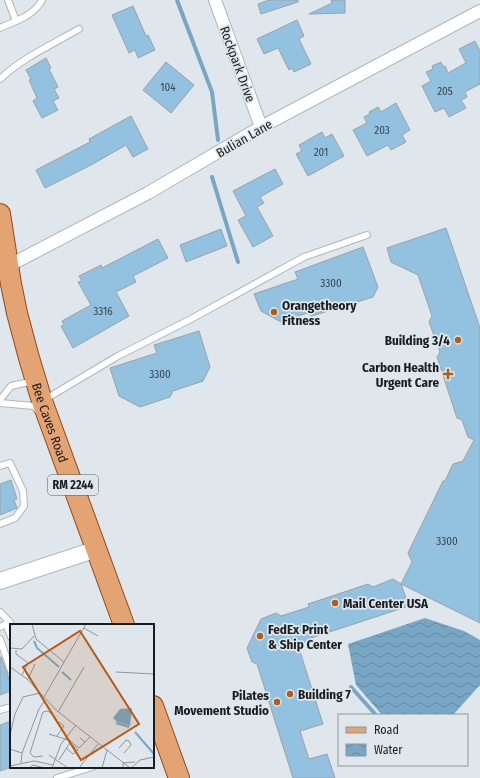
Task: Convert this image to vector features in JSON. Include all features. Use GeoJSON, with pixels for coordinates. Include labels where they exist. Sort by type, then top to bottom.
{"type":"FeatureCollection","features":[{"type":"Feature","properties":{"kind":"main road","name":"Bee Caves Road"},"geometry":{"type":"LineString","coordinates":[[0,220],[8,279],[42,400],[124,624]]}},
{"type":"Feature","properties":{"kind":"main road"},"geometry":{"type":"LineString","coordinates":[[154,710],[163,743],[179,778]]}},
{"type":"Feature","properties":{"kind":"street","name":"Rockpark Drive"},"geometry":{"type":"LineString","coordinates":[[215,0],[261,127]]}},
{"type":"Feature","properties":{"kind":"street","name":"Bulian Lane"},"geometry":{"type":"LineString","coordinates":[[8,279],[148,193],[261,127],[480,11]]}},
{"type":"Feature","properties":{"kind":"street"},"geometry":{"type":"LineString","coordinates":[[0,581],[97,549]]}},
{"type":"Feature","properties":{"kind":"lane"},"geometry":{"type":"LineString","coordinates":[[8,0],[16,21]]}},
{"type":"Feature","properties":{"kind":"lane"},"geometry":{"type":"LineString","coordinates":[[0,28],[30,14],[39,6],[42,0]]}},
{"type":"Feature","properties":{"kind":"lane"},"geometry":{"type":"LineString","coordinates":[[0,79],[16,66],[79,29]]}},
{"type":"Feature","properties":{"kind":"lane"},"geometry":{"type":"LineString","coordinates":[[42,400],[118,356],[191,319],[304,257],[367,235]]}},
{"type":"Feature","properties":{"kind":"lane"},"geometry":{"type":"LineString","coordinates":[[0,400],[11,386],[36,380]]}},
{"type":"Feature","properties":{"kind":"lane"},"geometry":{"type":"LineString","coordinates":[[0,403],[34,406],[50,421]]}},
{"type":"Feature","properties":{"kind":"lane"},"geometry":{"type":"LineString","coordinates":[[0,466],[10,463],[23,491],[24,506],[15,518],[0,524]]}},
{"type":"Feature","properties":{"kind":"lane"},"geometry":{"type":"LineString","coordinates":[[0,612],[10,622],[0,627]]}},
{"type":"Feature","properties":{"kind":"lane"},"geometry":{"type":"LineString","coordinates":[[6,624],[10,634]]}},
{"type":"Feature","properties":{"kind":"lane"},"geometry":{"type":"LineString","coordinates":[[0,639],[10,668]]}},
{"type":"Feature","properties":{"kind":"lane"},"geometry":{"type":"LineString","coordinates":[[0,710],[10,707]]}},
{"type":"Feature","properties":{"kind":"lane"},"geometry":{"type":"LineString","coordinates":[[57,778],[89,768]]}},
{"type":"Feature","properties":{"kind":"water"},"geometry":{"type":"Polygon","coordinates":[[[425,618],[464,631],[480,640],[480,685],[454,714],[381,714],[356,685],[348,644],[425,618]]]}},
{"type":"Feature","properties":{"kind":"building"},"geometry":{"type":"Polygon","coordinates":[[[269,0],[298,0],[298,2],[261,14],[258,4],[269,0]]]}},
{"type":"Feature","properties":{"kind":"building"},"geometry":{"type":"Polygon","coordinates":[[[331,0],[345,0],[345,13],[309,14],[332,3],[331,0]]]}},
{"type":"Feature","properties":{"kind":"building"},"geometry":{"type":"Polygon","coordinates":[[[133,6],[146,36],[148,35],[155,50],[138,58],[135,50],[129,53],[112,15],[133,6]]]}},
{"type":"Feature","properties":{"kind":"building"},"geometry":{"type":"Polygon","coordinates":[[[297,20],[304,36],[299,39],[311,64],[294,72],[292,68],[289,70],[278,48],[264,54],[257,39],[297,20]]]}},
{"type":"Feature","properties":{"kind":"building"},"geometry":{"type":"Polygon","coordinates":[[[475,41],[480,51],[480,84],[465,92],[467,97],[461,100],[466,108],[449,117],[444,108],[435,112],[422,86],[431,81],[426,72],[433,69],[432,66],[441,62],[443,67],[445,66],[448,73],[466,63],[459,49],[475,41]]]}},
{"type":"Feature","properties":{"kind":"building"},"geometry":{"type":"Polygon","coordinates":[[[46,58],[51,68],[49,69],[58,87],[54,89],[59,98],[53,101],[58,110],[42,118],[33,101],[37,98],[29,80],[31,79],[26,70],[46,58]]]}},
{"type":"Feature","properties":{"kind":"building"},"geometry":{"type":"Polygon","coordinates":[[[166,62],[194,85],[171,113],[143,90],[166,62]]]}},
{"type":"Feature","properties":{"kind":"building"},"geometry":{"type":"Polygon","coordinates":[[[396,103],[410,130],[402,135],[406,142],[391,150],[388,145],[367,156],[353,130],[367,123],[364,117],[370,114],[369,112],[378,107],[381,112],[396,103]]]}},
{"type":"Feature","properties":{"kind":"building"},"geometry":{"type":"Polygon","coordinates":[[[131,116],[148,149],[133,157],[126,145],[91,165],[45,188],[36,170],[90,142],[89,139],[131,116]]]}},
{"type":"Feature","properties":{"kind":"building"},"geometry":{"type":"Polygon","coordinates":[[[322,132],[325,138],[332,134],[344,156],[308,176],[296,154],[302,151],[299,145],[322,132]]]}},
{"type":"Feature","properties":{"kind":"building"},"geometry":{"type":"Polygon","coordinates":[[[275,169],[283,184],[260,197],[264,203],[257,207],[273,236],[253,247],[238,220],[246,216],[233,191],[275,169]]]}},
{"type":"Feature","properties":{"kind":"building"},"geometry":{"type":"Polygon","coordinates":[[[446,228],[480,328],[480,623],[401,584],[412,562],[408,553],[443,481],[445,481],[453,464],[463,461],[474,440],[468,437],[462,420],[457,418],[437,357],[440,352],[429,322],[432,316],[418,275],[391,262],[387,248],[446,228]]]}},
{"type":"Feature","properties":{"kind":"building"},"geometry":{"type":"Polygon","coordinates":[[[221,229],[227,246],[186,262],[180,245],[221,229]]]}},
{"type":"Feature","properties":{"kind":"building"},"geometry":{"type":"Polygon","coordinates":[[[158,239],[168,258],[133,276],[136,282],[116,292],[129,316],[73,348],[61,326],[64,325],[62,321],[91,305],[78,282],[82,281],[79,276],[101,265],[102,268],[158,239]]]}},
{"type":"Feature","properties":{"kind":"building"},"geometry":{"type":"Polygon","coordinates":[[[363,247],[378,287],[373,297],[312,316],[307,313],[281,322],[261,311],[254,294],[298,279],[295,272],[363,247]]]}},
{"type":"Feature","properties":{"kind":"building"},"geometry":{"type":"Polygon","coordinates":[[[199,331],[210,367],[203,381],[173,391],[170,397],[140,407],[119,396],[110,368],[157,353],[154,345],[199,331]]]}},
{"type":"Feature","properties":{"kind":"building"},"geometry":{"type":"Polygon","coordinates":[[[11,480],[17,499],[14,500],[17,508],[0,515],[0,484],[11,480]]]}},
{"type":"Feature","properties":{"kind":"building"},"geometry":{"type":"Polygon","coordinates":[[[393,579],[401,584],[409,606],[308,639],[309,641],[298,645],[323,724],[300,731],[309,759],[327,754],[335,778],[293,778],[257,664],[252,662],[247,648],[261,619],[276,613],[281,616],[309,607],[308,604],[368,584],[373,587],[393,579]]]}},
{"type":"Feature","properties":{"kind":"building"},"geometry":{"type":"Polygon","coordinates":[[[1,657],[10,681],[10,691],[0,695],[1,657]]]}},
{"type":"Feature","properties":{"kind":"building"},"geometry":{"type":"Polygon","coordinates":[[[10,721],[10,767],[0,771],[0,725],[10,721]]]}},
{"type":"Feature","properties":{"kind":"waterway"},"geometry":{"type":"LineString","coordinates":[[177,0],[212,92],[218,140]]}},
{"type":"Feature","properties":{"kind":"waterway"},"geometry":{"type":"LineString","coordinates":[[212,177],[238,262]]}},
{"type":"Feature","properties":{"kind":"waterway"},"geometry":{"type":"LineString","coordinates":[[351,687],[375,714]]}},
{"type":"Feature","properties":{"kind":"place","name":"Orangetheory Fitness"},"geometry":{"type":"Point","coordinates":[274,312]}},
{"type":"Feature","properties":{"kind":"place","name":"Building 3/4"},"geometry":{"type":"Point","coordinates":[458,340]}},
{"type":"Feature","properties":{"kind":"place","name":"Carbon Health Urgent Care"},"geometry":{"type":"Point","coordinates":[448,374]}},
{"type":"Feature","properties":{"kind":"place","name":"Mail Center USA"},"geometry":{"type":"Point","coordinates":[335,603]}},
{"type":"Feature","properties":{"kind":"place","name":"FedEx Print & Ship Center"},"geometry":{"type":"Point","coordinates":[260,636]}},
{"type":"Feature","properties":{"kind":"place","name":"Building 7"},"geometry":{"type":"Point","coordinates":[290,694]}},
{"type":"Feature","properties":{"kind":"place","name":"Pilates Movement Studio"},"geometry":{"type":"Point","coordinates":[277,702]}}]}
